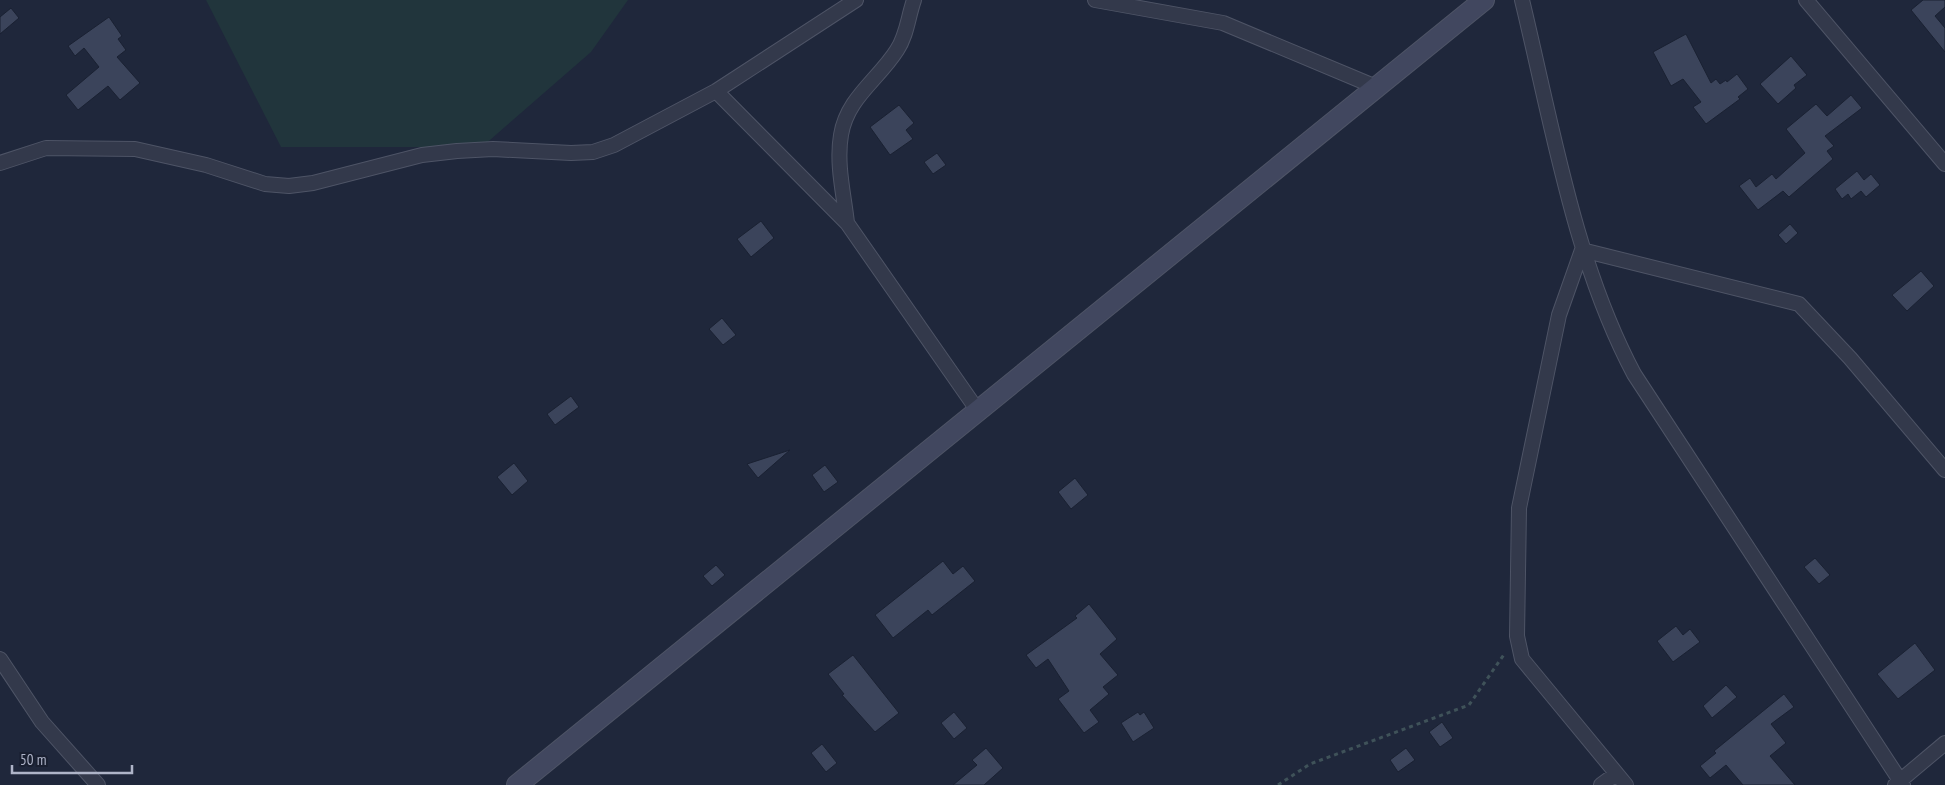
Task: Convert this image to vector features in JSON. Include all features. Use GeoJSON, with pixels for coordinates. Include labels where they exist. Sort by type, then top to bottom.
{"type":"FeatureCollection","features":[{"type":"Feature","properties":{"kind":"street"},"geometry":{"type":"LineString","coordinates":[[0,163],[46,148],[135,149],[206,165],[265,184],[301,185],[387,162],[457,151],[493,149],[571,154],[593,152],[614,145],[716,91],[856,0]]}},
{"type":"Feature","properties":{"kind":"street"},"geometry":{"type":"LineString","coordinates":[[847,223],[840,159],[844,122],[855,99],[898,49],[904,37],[914,0]]}},
{"type":"Feature","properties":{"kind":"street"},"geometry":{"type":"LineString","coordinates":[[1095,0],[1223,23],[1376,88]]}},
{"type":"Feature","properties":{"kind":"street"},"geometry":{"type":"LineString","coordinates":[[517,785],[1484,0]]}},
{"type":"Feature","properties":{"kind":"street"},"geometry":{"type":"LineString","coordinates":[[1522,0],[1582,250],[1616,340],[1634,374],[1899,784],[1945,743]]}},
{"type":"Feature","properties":{"kind":"street"},"geometry":{"type":"LineString","coordinates":[[1806,0],[1945,164]]}},
{"type":"Feature","properties":{"kind":"street"},"geometry":{"type":"LineString","coordinates":[[716,91],[847,223],[978,411]]}},
{"type":"Feature","properties":{"kind":"street"},"geometry":{"type":"LineString","coordinates":[[1582,250],[1800,304],[1850,358],[1945,470]]}},
{"type":"Feature","properties":{"kind":"street"},"geometry":{"type":"LineString","coordinates":[[1582,250],[1559,315],[1519,508],[1517,636],[1522,659],[1626,785]]}},
{"type":"Feature","properties":{"kind":"street"},"geometry":{"type":"LineString","coordinates":[[0,658],[42,722],[98,785]]}},
{"type":"Feature","properties":{"kind":"street"},"geometry":{"type":"LineString","coordinates":[[1601,785],[1616,774]]}},
{"type":"Feature","properties":{"kind":"path"},"geometry":{"type":"LineString","coordinates":[[1278,785],[1310,764],[1469,705],[1517,636]]}},
{"type":"Feature","properties":{"kind":"shaded area"},"geometry":{"type":"Polygon","coordinates":[[[206,0],[628,0],[591,52],[482,147],[281,147],[206,0]]]}},
{"type":"Feature","properties":{"kind":"building"},"geometry":{"type":"Polygon","coordinates":[[[1923,0],[1945,0],[1945,7],[1935,16],[1945,28],[1945,52],[1911,10],[1923,0]]]}},
{"type":"Feature","properties":{"kind":"building"},"geometry":{"type":"Polygon","coordinates":[[[11,8],[19,18],[0,34],[0,17],[11,8]]]}},
{"type":"Feature","properties":{"kind":"building"},"geometry":{"type":"Polygon","coordinates":[[[109,17],[122,36],[118,39],[126,50],[117,57],[140,83],[120,100],[108,86],[78,110],[66,95],[99,67],[84,48],[75,56],[68,46],[109,17]]]}},
{"type":"Feature","properties":{"kind":"building"},"geometry":{"type":"Polygon","coordinates":[[[1686,34],[1711,83],[1716,79],[1720,84],[1726,80],[1727,82],[1737,74],[1748,89],[1738,97],[1740,99],[1706,124],[1693,107],[1701,102],[1683,79],[1671,86],[1653,52],[1686,34]]]}},
{"type":"Feature","properties":{"kind":"building"},"geometry":{"type":"Polygon","coordinates":[[[1791,56],[1807,75],[1794,85],[1796,88],[1778,104],[1760,84],[1791,56]]]}},
{"type":"Feature","properties":{"kind":"building"},"geometry":{"type":"Polygon","coordinates":[[[1851,95],[1862,108],[1825,136],[1834,146],[1827,151],[1833,159],[1789,197],[1783,191],[1758,210],[1739,186],[1750,178],[1756,187],[1772,174],[1776,179],[1805,153],[1786,129],[1816,104],[1827,116],[1851,95]]]}},
{"type":"Feature","properties":{"kind":"building"},"geometry":{"type":"Polygon","coordinates":[[[899,105],[914,123],[906,130],[913,139],[890,155],[870,127],[899,105]]]}},
{"type":"Feature","properties":{"kind":"building"},"geometry":{"type":"Polygon","coordinates":[[[937,153],[946,165],[933,174],[924,162],[937,153]]]}},
{"type":"Feature","properties":{"kind":"building"},"geometry":{"type":"Polygon","coordinates":[[[1857,171],[1864,180],[1871,174],[1880,185],[1866,197],[1861,191],[1851,199],[1848,194],[1842,199],[1835,189],[1857,171]]]}},
{"type":"Feature","properties":{"kind":"building"},"geometry":{"type":"Polygon","coordinates":[[[761,221],[774,238],[751,257],[737,239],[761,221]]]}},
{"type":"Feature","properties":{"kind":"building"},"geometry":{"type":"Polygon","coordinates":[[[1790,224],[1798,233],[1786,244],[1778,235],[1790,224]]]}},
{"type":"Feature","properties":{"kind":"building"},"geometry":{"type":"Polygon","coordinates":[[[1921,271],[1934,286],[1907,311],[1892,295],[1921,271]]]}},
{"type":"Feature","properties":{"kind":"building"},"geometry":{"type":"Polygon","coordinates":[[[722,318],[736,335],[723,345],[709,329],[722,318]]]}},
{"type":"Feature","properties":{"kind":"building"},"geometry":{"type":"Polygon","coordinates":[[[571,396],[579,407],[555,425],[547,414],[571,396]]]}},
{"type":"Feature","properties":{"kind":"building"},"geometry":{"type":"Polygon","coordinates":[[[790,450],[758,478],[747,464],[790,450]]]}},
{"type":"Feature","properties":{"kind":"building"},"geometry":{"type":"Polygon","coordinates":[[[514,463],[528,481],[512,495],[497,477],[514,463]]]}},
{"type":"Feature","properties":{"kind":"building"},"geometry":{"type":"Polygon","coordinates":[[[825,465],[838,482],[824,492],[812,475],[825,465]]]}},
{"type":"Feature","properties":{"kind":"building"},"geometry":{"type":"Polygon","coordinates":[[[1075,478],[1088,495],[1071,509],[1058,492],[1075,478]]]}},
{"type":"Feature","properties":{"kind":"building"},"geometry":{"type":"Polygon","coordinates":[[[1815,558],[1830,575],[1819,584],[1804,567],[1815,558]]]}},
{"type":"Feature","properties":{"kind":"building"},"geometry":{"type":"Polygon","coordinates":[[[943,561],[953,574],[963,566],[975,581],[932,615],[928,610],[893,638],[875,615],[943,561]]]}},
{"type":"Feature","properties":{"kind":"building"},"geometry":{"type":"Polygon","coordinates":[[[716,565],[725,575],[712,586],[703,576],[716,565]]]}},
{"type":"Feature","properties":{"kind":"building"},"geometry":{"type":"Polygon","coordinates":[[[1089,604],[1117,639],[1100,654],[1118,675],[1103,687],[1109,694],[1090,710],[1099,722],[1084,733],[1058,699],[1069,691],[1048,659],[1036,668],[1026,655],[1077,618],[1075,616],[1089,604]]]}},
{"type":"Feature","properties":{"kind":"building"},"geometry":{"type":"Polygon","coordinates":[[[1676,626],[1683,635],[1690,629],[1700,642],[1673,662],[1657,641],[1676,626]]]}},
{"type":"Feature","properties":{"kind":"building"},"geometry":{"type":"Polygon","coordinates":[[[1915,643],[1935,670],[1898,699],[1877,674],[1915,643]]]}},
{"type":"Feature","properties":{"kind":"building"},"geometry":{"type":"Polygon","coordinates":[[[853,655],[899,713],[875,732],[842,695],[844,694],[828,674],[853,655]]]}},
{"type":"Feature","properties":{"kind":"building"},"geometry":{"type":"Polygon","coordinates":[[[1726,685],[1737,697],[1712,718],[1703,706],[1726,685]]]}},
{"type":"Feature","properties":{"kind":"building"},"geometry":{"type":"Polygon","coordinates":[[[1784,694],[1794,707],[1771,724],[1786,743],[1770,756],[1795,785],[1743,785],[1726,765],[1710,778],[1700,766],[1716,753],[1714,751],[1784,694]]]}},
{"type":"Feature","properties":{"kind":"building"},"geometry":{"type":"Polygon","coordinates":[[[954,712],[967,728],[954,739],[941,723],[954,712]]]}},
{"type":"Feature","properties":{"kind":"building"},"geometry":{"type":"Polygon","coordinates":[[[1138,712],[1140,715],[1144,712],[1154,728],[1133,742],[1121,723],[1138,712]]]}},
{"type":"Feature","properties":{"kind":"building"},"geometry":{"type":"Polygon","coordinates":[[[1442,722],[1453,738],[1440,747],[1429,732],[1442,722]]]}},
{"type":"Feature","properties":{"kind":"building"},"geometry":{"type":"Polygon","coordinates":[[[822,744],[837,763],[826,772],[811,753],[822,744]]]}},
{"type":"Feature","properties":{"kind":"building"},"geometry":{"type":"Polygon","coordinates":[[[986,748],[1003,768],[984,785],[953,785],[977,765],[972,760],[986,748]]]}},
{"type":"Feature","properties":{"kind":"building"},"geometry":{"type":"Polygon","coordinates":[[[1406,748],[1415,760],[1398,772],[1390,760],[1406,748]]]}}]}
